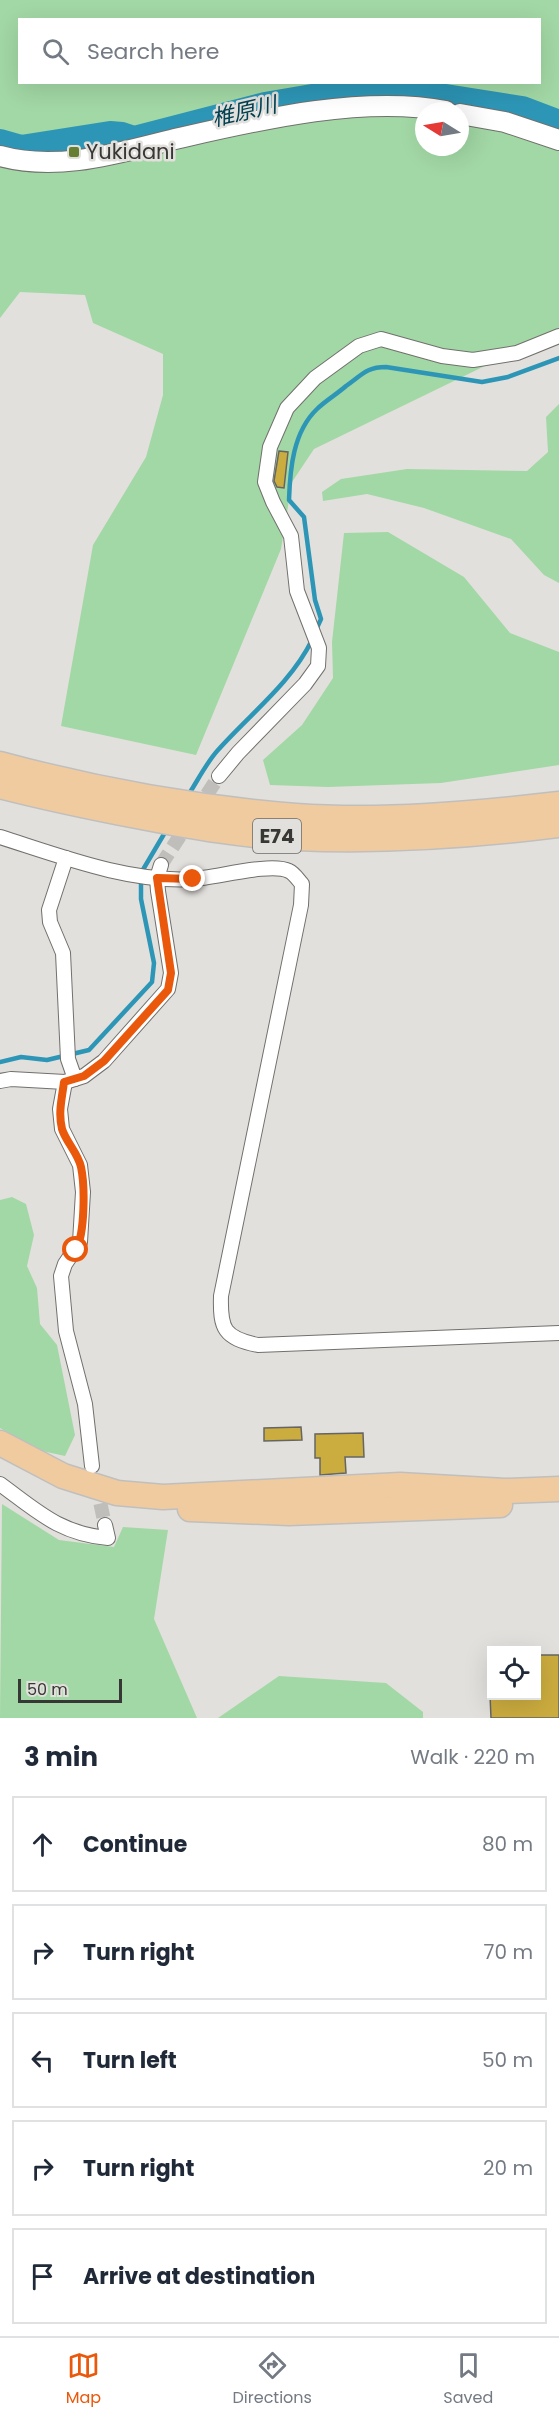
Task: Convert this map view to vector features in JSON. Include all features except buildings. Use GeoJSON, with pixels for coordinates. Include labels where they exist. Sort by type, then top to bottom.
{"type":"FeatureCollection","features":[{"type":"Feature","properties":{"kind":"highway","name":"E74"},"geometry":{"type":"LineString","coordinates":[[0,764],[104,788],[195,804],[297,816],[387,817],[478,814],[559,804]]}},
{"type":"Feature","properties":{"kind":"highway","name":"E74"},"geometry":{"type":"LineString","coordinates":[[0,786],[200,828],[294,838],[388,840],[481,835],[559,825]]}},
{"type":"Feature","properties":{"kind":"highway"},"geometry":{"type":"LineString","coordinates":[[0,803],[109,819],[200,828]]}},
{"type":"Feature","properties":{"kind":"highway"},"geometry":{"type":"LineString","coordinates":[[0,1443],[11,1451],[63,1476],[117,1493],[163,1497],[400,1485],[505,1491],[559,1489]]}},
{"type":"Feature","properties":{"kind":"highway"},"geometry":{"type":"LineString","coordinates":[[0,1458],[57,1486],[114,1503],[166,1508],[289,1513],[559,1503]]}},
{"type":"Feature","properties":{"kind":"street"},"geometry":{"type":"LineString","coordinates":[[0,156],[20,162],[55,163],[108,156],[240,124],[340,109],[385,105],[415,108]]}},
{"type":"Feature","properties":{"kind":"street"},"geometry":{"type":"LineString","coordinates":[[469,116],[505,123],[559,140]]}},
{"type":"Feature","properties":{"kind":"street"},"geometry":{"type":"LineString","coordinates":[[219,776],[238,753],[305,684],[318,666],[319,648],[297,591],[291,536],[265,482],[270,447],[287,408],[315,378],[359,346],[381,339],[442,356],[473,360],[517,353],[559,336]]}},
{"type":"Feature","properties":{"kind":"street"},"geometry":{"type":"LineString","coordinates":[[0,837],[66,858],[193,879],[270,868],[290,871],[302,884],[301,905],[221,1296],[221,1319],[226,1333],[239,1341],[258,1345],[559,1333]]}},
{"type":"Feature","properties":{"kind":"street"},"geometry":{"type":"LineString","coordinates":[[66,858],[49,910],[50,922],[63,953],[70,1081],[60,1109],[62,1129],[80,1165],[82,1192],[80,1242],[65,1264],[61,1276],[66,1331],[85,1404],[92,1466]]}},
{"type":"Feature","properties":{"kind":"street"},"geometry":{"type":"LineString","coordinates":[[0,1081],[11,1079],[70,1081],[84,1076],[104,1061],[168,990],[171,973],[159,872]]}},
{"type":"Feature","properties":{"kind":"street"},"geometry":{"type":"LineString","coordinates":[[0,1484],[56,1525],[87,1536],[108,1538],[105,1525]]}},
{"type":"Feature","properties":{"kind":"green space"},"geometry":{"type":"Polygon","coordinates":[[[0,0],[559,0],[559,330],[314,449],[292,482],[281,549],[196,755],[61,726],[93,545],[146,457],[163,395],[163,354],[93,323],[85,295],[20,292],[0,318],[0,0]]]}},
{"type":"Feature","properties":{"kind":"green space"},"geometry":{"type":"Polygon","coordinates":[[[559,404],[559,583],[544,575],[511,539],[424,508],[367,494],[323,501],[322,492],[341,479],[407,469],[527,471],[548,452],[546,417],[559,404]]]}},
{"type":"Feature","properties":{"kind":"green space"},"geometry":{"type":"Polygon","coordinates":[[[388,532],[464,577],[510,633],[559,652],[559,765],[441,783],[328,787],[270,785],[263,760],[302,725],[333,678],[332,642],[344,533],[388,532]]]}},
{"type":"Feature","properties":{"kind":"green space"},"geometry":{"type":"Polygon","coordinates":[[[12,1197],[26,1204],[34,1235],[27,1266],[37,1288],[40,1324],[57,1345],[75,1435],[65,1456],[33,1449],[0,1428],[0,1200],[12,1197]]]}},
{"type":"Feature","properties":{"kind":"green space"},"geometry":{"type":"Polygon","coordinates":[[[2,1504],[59,1540],[114,1547],[123,1527],[168,1530],[154,1619],[197,1718],[0,1718],[2,1504]]]}},
{"type":"Feature","properties":{"kind":"green space"},"geometry":{"type":"Polygon","coordinates":[[[279,1676],[386,1683],[423,1712],[423,1718],[218,1718],[279,1676]]]}},
{"type":"Feature","properties":{"kind":"waterway","name":"椎原川"},"geometry":{"type":"LineString","coordinates":[[0,142],[21,148],[110,134],[134,139],[265,105],[353,90],[395,89],[522,109],[559,123]]}},
{"type":"Feature","properties":{"kind":"waterway"},"geometry":{"type":"LineString","coordinates":[[315,632],[321,619],[315,600],[304,517],[289,500],[294,451],[309,418],[317,409],[360,375],[374,368],[386,367],[482,382],[508,377],[559,358]]}},
{"type":"Feature","properties":{"kind":"waterway"},"geometry":{"type":"LineString","coordinates":[[187,797],[214,755],[293,670],[312,640]]}},
{"type":"Feature","properties":{"kind":"waterway"},"geometry":{"type":"LineString","coordinates":[[0,1062],[21,1057],[47,1060],[89,1050],[152,982],[154,963],[141,899],[141,873],[167,829]]}},
{"type":"Feature","properties":{"kind":"tunnel"},"geometry":{"type":"LineString","coordinates":[[161,865],[219,776]]}},
{"type":"Feature","properties":{"kind":"tunnel"},"geometry":{"type":"LineString","coordinates":[[96,1483],[105,1525]]}},
{"type":"Feature","properties":{"kind":"place","name":"Yukidani"},"geometry":{"type":"Point","coordinates":[74,152]}},
{"type":"Feature","properties":{"kind":"route"},"geometry":{"type":"LineString","coordinates":[[76,1250],[80,1242],[82,1192],[80,1165],[62,1129],[60,1109],[64,1082],[84,1076],[104,1061],[168,990],[171,973],[157,878],[193,879]]}}]}
